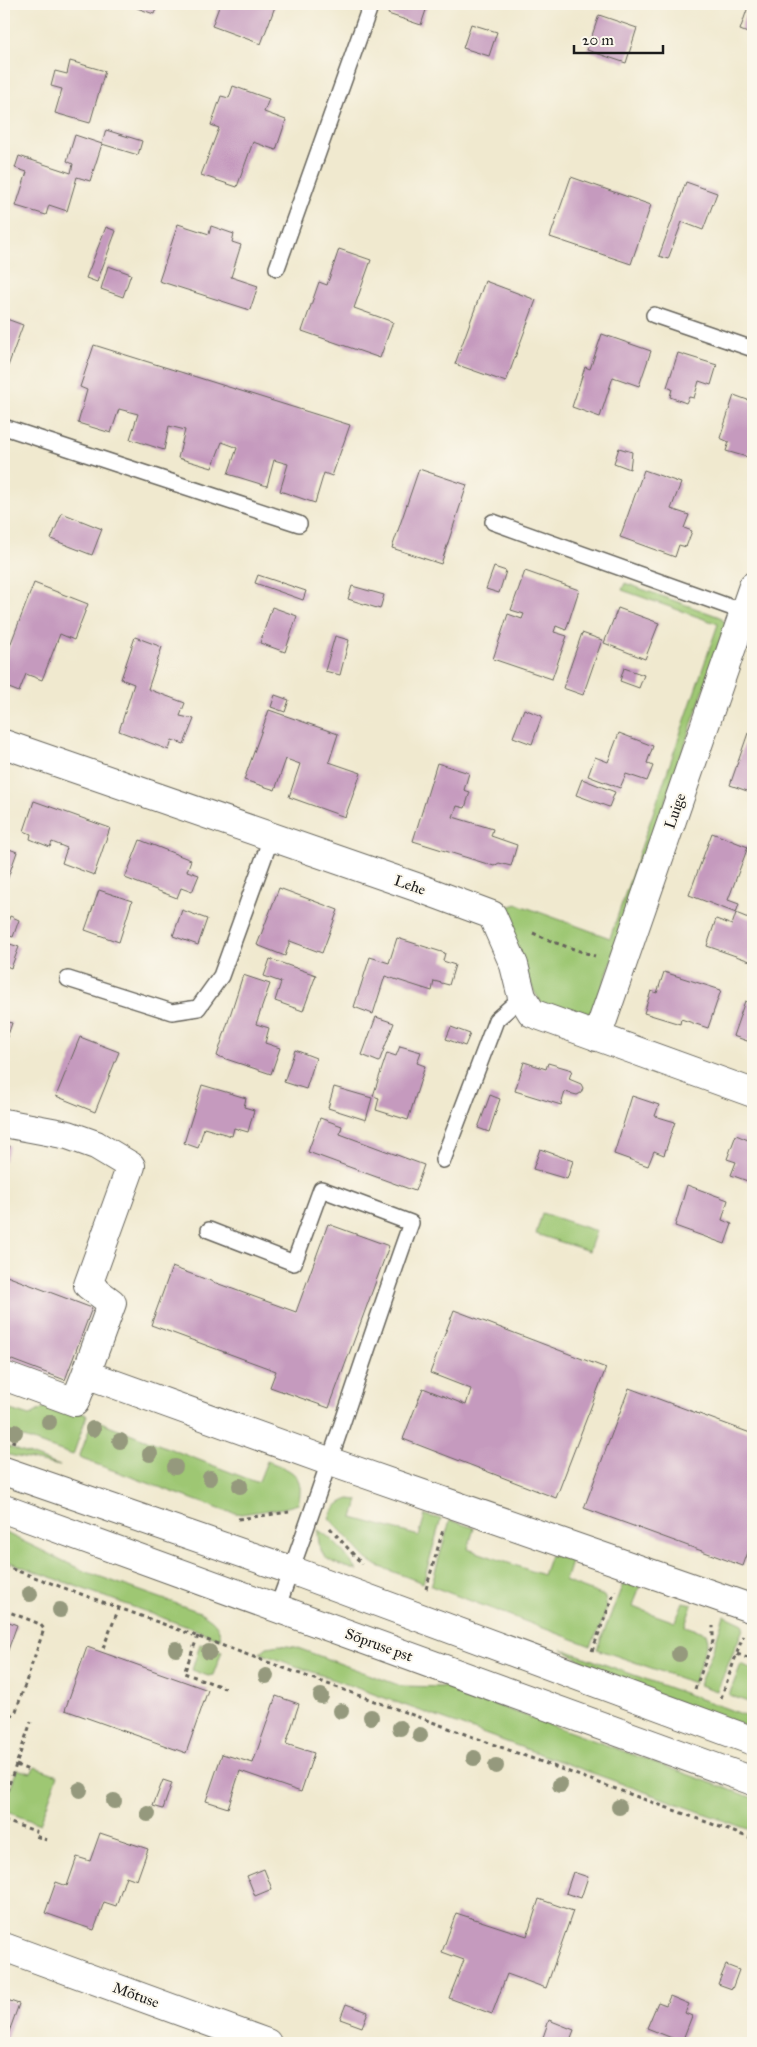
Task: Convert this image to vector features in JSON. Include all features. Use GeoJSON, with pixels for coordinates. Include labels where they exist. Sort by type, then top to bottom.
{"type":"FeatureCollection","features":[{"type":"Feature","properties":{"kind":"street","name":"Luige"},"geometry":{"type":"LineString","coordinates":[[596,1037],[749,614],[753,586]]}},
{"type":"Feature","properties":{"kind":"street","name":"Lehe"},"geometry":{"type":"LineString","coordinates":[[4,744],[492,915],[514,965],[522,997],[532,1013],[753,1094]]}},
{"type":"Feature","properties":{"kind":"street"},"geometry":{"type":"LineString","coordinates":[[4,1123],[68,1135],[96,1145],[132,1166],[88,1285],[112,1303],[76,1402],[4,1376]]}},
{"type":"Feature","properties":{"kind":"street"},"geometry":{"type":"LineString","coordinates":[[86,1374],[328,1461],[713,1595],[750,1618]]}},
{"type":"Feature","properties":{"kind":"street"},"geometry":{"type":"LineString","coordinates":[[4,1471],[291,1570],[753,1741]]}},
{"type":"Feature","properties":{"kind":"street","name":"Sõpruse pst"},"geometry":{"type":"LineString","coordinates":[[4,1509],[753,1782]]}},
{"type":"Feature","properties":{"kind":"street","name":"Mõtuse"},"geometry":{"type":"LineString","coordinates":[[4,1947],[267,2043]]}},
{"type":"Feature","properties":{"kind":"lane"},"geometry":{"type":"LineString","coordinates":[[277,268],[372,4]]}},
{"type":"Feature","properties":{"kind":"lane"},"geometry":{"type":"LineString","coordinates":[[654,315],[753,349]]}},
{"type":"Feature","properties":{"kind":"lane"},"geometry":{"type":"LineString","coordinates":[[4,427],[299,524]]}},
{"type":"Feature","properties":{"kind":"lane"},"geometry":{"type":"LineString","coordinates":[[493,522],[749,614]]}},
{"type":"Feature","properties":{"kind":"lane"},"geometry":{"type":"LineString","coordinates":[[68,979],[172,1012],[198,1008],[221,976],[271,838]]}},
{"type":"Feature","properties":{"kind":"lane"},"geometry":{"type":"LineString","coordinates":[[444,1160],[496,1020],[522,997]]}},
{"type":"Feature","properties":{"kind":"lane"},"geometry":{"type":"LineString","coordinates":[[209,1230],[294,1263],[321,1189],[411,1223],[277,1608]]}},
{"type":"Feature","properties":{"kind":"path"},"geometry":{"type":"LineString","coordinates":[[532,933],[556,943],[622,964]]}},
{"type":"Feature","properties":{"kind":"path"},"geometry":{"type":"LineString","coordinates":[[4,1438],[21,1444]]}},
{"type":"Feature","properties":{"kind":"path"},"geometry":{"type":"LineString","coordinates":[[426,1590],[451,1504]]}},
{"type":"Feature","properties":{"kind":"path"},"geometry":{"type":"LineString","coordinates":[[235,1520],[294,1512]]}},
{"type":"Feature","properties":{"kind":"path"},"geometry":{"type":"LineString","coordinates":[[592,1652],[626,1564]]}},
{"type":"Feature","properties":{"kind":"path"},"geometry":{"type":"LineString","coordinates":[[4,1566],[753,1839]]}},
{"type":"Feature","properties":{"kind":"path"},"geometry":{"type":"LineString","coordinates":[[695,1689],[713,1641],[713,1595]]}},
{"type":"Feature","properties":{"kind":"path"},"geometry":{"type":"LineString","coordinates":[[103,1648],[119,1608]]}},
{"type":"Feature","properties":{"kind":"path"},"geometry":{"type":"LineString","coordinates":[[4,1610],[40,1624],[44,1629],[16,1711],[4,1719]]}},
{"type":"Feature","properties":{"kind":"path"},"geometry":{"type":"LineString","coordinates":[[720,1699],[750,1618]]}},
{"type":"Feature","properties":{"kind":"path"},"geometry":{"type":"LineString","coordinates":[[198,1636],[184,1673],[225,1688]]}},
{"type":"Feature","properties":{"kind":"path"},"geometry":{"type":"LineString","coordinates":[[737,1654],[753,1660]]}},
{"type":"Feature","properties":{"kind":"path"},"geometry":{"type":"LineString","coordinates":[[4,1799],[31,1722]]}},
{"type":"Feature","properties":{"kind":"path"},"geometry":{"type":"LineString","coordinates":[[16,1766],[29,1770]]}},
{"type":"Feature","properties":{"kind":"path"},"geometry":{"type":"LineString","coordinates":[[4,1821],[36,1832],[35,1836],[47,1840]]}},
{"type":"Feature","properties":{"kind":"green space"},"geometry":{"type":"Polygon","coordinates":[[[625,583],[720,617],[726,624],[592,1018],[582,1024],[542,1004],[534,991],[498,910],[517,904],[610,938],[718,624],[622,590],[625,583]]]}},
{"type":"Feature","properties":{"kind":"green space"},"geometry":{"type":"Polygon","coordinates":[[[542,1213],[596,1231],[589,1251],[536,1234],[542,1213]]]}},
{"type":"Feature","properties":{"kind":"green space"},"geometry":{"type":"Polygon","coordinates":[[[52,1403],[87,1415],[73,1455],[4,1431],[4,1408],[29,1416],[52,1403]]]}},
{"type":"Feature","properties":{"kind":"green space"},"geometry":{"type":"Polygon","coordinates":[[[93,1419],[256,1482],[259,1481],[267,1461],[283,1467],[298,1480],[300,1494],[298,1504],[284,1508],[241,1514],[225,1511],[79,1458],[93,1419]]]}},
{"type":"Feature","properties":{"kind":"green space"},"geometry":{"type":"Polygon","coordinates":[[[4,1445],[60,1466],[4,1454],[4,1445]]]}},
{"type":"Feature","properties":{"kind":"green space"},"geometry":{"type":"Polygon","coordinates":[[[349,1499],[358,1500],[353,1518],[419,1536],[425,1515],[441,1519],[423,1583],[378,1566],[367,1559],[329,1518],[337,1506],[349,1499]]]}},
{"type":"Feature","properties":{"kind":"green space"},"geometry":{"type":"Polygon","coordinates":[[[450,1520],[474,1528],[468,1549],[543,1575],[550,1555],[572,1559],[565,1581],[604,1596],[606,1601],[605,1614],[591,1646],[431,1586],[450,1520]]]}},
{"type":"Feature","properties":{"kind":"green space"},"geometry":{"type":"Polygon","coordinates":[[[318,1530],[335,1543],[358,1571],[333,1562],[324,1555],[320,1549],[318,1530]]]}},
{"type":"Feature","properties":{"kind":"green space"},"geometry":{"type":"Polygon","coordinates":[[[4,1532],[84,1571],[200,1612],[215,1623],[221,1639],[4,1560],[4,1532]]]}},
{"type":"Feature","properties":{"kind":"green space"},"geometry":{"type":"Polygon","coordinates":[[[627,1574],[642,1579],[633,1607],[675,1622],[683,1602],[692,1604],[685,1626],[706,1633],[708,1640],[694,1683],[597,1649],[627,1574]]]}},
{"type":"Feature","properties":{"kind":"green space"},"geometry":{"type":"Polygon","coordinates":[[[724,1615],[743,1624],[743,1629],[717,1691],[699,1685],[724,1615]]]}},
{"type":"Feature","properties":{"kind":"green space"},"geometry":{"type":"Polygon","coordinates":[[[200,1644],[222,1651],[213,1675],[208,1676],[192,1670],[200,1644]]]}},
{"type":"Feature","properties":{"kind":"green space"},"geometry":{"type":"Polygon","coordinates":[[[279,1645],[295,1647],[401,1686],[446,1687],[753,1798],[753,1831],[260,1653],[267,1647],[279,1645]]]}},
{"type":"Feature","properties":{"kind":"green space"},"geometry":{"type":"Polygon","coordinates":[[[562,1649],[753,1718],[753,1729],[607,1676],[562,1649]]]}},
{"type":"Feature","properties":{"kind":"green space"},"geometry":{"type":"Polygon","coordinates":[[[741,1664],[753,1669],[753,1704],[729,1695],[741,1664]]]}},
{"type":"Feature","properties":{"kind":"green space"},"geometry":{"type":"Polygon","coordinates":[[[35,1767],[58,1775],[40,1824],[4,1811],[17,1769],[31,1773],[35,1767]]]}},
{"type":"Feature","properties":{"kind":"building"},"geometry":{"type":"Polygon","coordinates":[[[139,4],[158,4],[154,14],[137,8],[139,4]]]}},
{"type":"Feature","properties":{"kind":"building"},"geometry":{"type":"Polygon","coordinates":[[[220,4],[276,4],[261,44],[212,26],[220,4]]]}},
{"type":"Feature","properties":{"kind":"building"},"geometry":{"type":"Polygon","coordinates":[[[391,4],[428,4],[421,25],[388,14],[391,4]]]}},
{"type":"Feature","properties":{"kind":"building"},"geometry":{"type":"Polygon","coordinates":[[[749,4],[753,4],[753,35],[740,30],[749,4]]]}},
{"type":"Feature","properties":{"kind":"building"},"geometry":{"type":"Polygon","coordinates":[[[599,15],[637,28],[626,63],[587,50],[599,15]]]}},
{"type":"Feature","properties":{"kind":"building"},"geometry":{"type":"Polygon","coordinates":[[[471,24],[497,32],[489,56],[463,48],[471,24]]]}},
{"type":"Feature","properties":{"kind":"building"},"geometry":{"type":"Polygon","coordinates":[[[70,61],[105,71],[90,123],[55,113],[62,89],[51,86],[55,71],[67,74],[70,61]]]}},
{"type":"Feature","properties":{"kind":"building"},"geometry":{"type":"Polygon","coordinates":[[[233,86],[269,99],[264,112],[286,120],[276,150],[253,142],[237,187],[201,175],[219,128],[211,125],[221,96],[229,98],[233,86]]]}},
{"type":"Feature","properties":{"kind":"building"},"geometry":{"type":"Polygon","coordinates":[[[106,130],[142,141],[138,155],[102,144],[106,130]]]}},
{"type":"Feature","properties":{"kind":"building"},"geometry":{"type":"Polygon","coordinates":[[[75,135],[102,144],[90,181],[77,177],[67,211],[49,205],[46,215],[16,206],[27,172],[15,168],[19,156],[71,173],[73,164],[67,161],[75,135]]]}},
{"type":"Feature","properties":{"kind":"building"},"geometry":{"type":"Polygon","coordinates":[[[571,177],[651,205],[631,264],[550,237],[571,177]]]}},
{"type":"Feature","properties":{"kind":"building"},"geometry":{"type":"Polygon","coordinates":[[[686,182],[717,193],[703,230],[682,222],[668,259],[659,256],[686,182]]]}},
{"type":"Feature","properties":{"kind":"building"},"geometry":{"type":"Polygon","coordinates":[[[178,224],[209,234],[211,226],[234,234],[232,242],[241,245],[231,277],[258,286],[250,310],[159,281],[178,224]]]}},
{"type":"Feature","properties":{"kind":"building"},"geometry":{"type":"Polygon","coordinates":[[[106,227],[116,231],[97,282],[86,278],[106,227]]]}},
{"type":"Feature","properties":{"kind":"building"},"geometry":{"type":"Polygon","coordinates":[[[339,249],[371,260],[354,308],[393,322],[380,358],[302,331],[319,282],[327,285],[339,249]]]}},
{"type":"Feature","properties":{"kind":"building"},"geometry":{"type":"Polygon","coordinates":[[[108,266],[131,274],[123,297],[101,289],[108,266]]]}},
{"type":"Feature","properties":{"kind":"building"},"geometry":{"type":"Polygon","coordinates":[[[485,281],[536,300],[506,382],[455,364],[485,281]]]}},
{"type":"Feature","properties":{"kind":"building"},"geometry":{"type":"Polygon","coordinates":[[[4,318],[23,325],[4,377],[4,318]]]}},
{"type":"Feature","properties":{"kind":"building"},"geometry":{"type":"Polygon","coordinates":[[[602,334],[651,351],[639,386],[613,377],[600,417],[572,407],[585,367],[590,369],[602,334]]]}},
{"type":"Feature","properties":{"kind":"building"},"geometry":{"type":"Polygon","coordinates":[[[94,345],[350,425],[332,476],[324,473],[315,503],[280,491],[288,464],[274,460],[267,486],[228,474],[237,448],[222,442],[212,468],[178,458],[185,430],[169,426],[164,450],[130,439],[138,414],[119,409],[111,433],[78,423],[87,390],[80,387],[94,345]]]}},
{"type":"Feature","properties":{"kind":"building"},"geometry":{"type":"Polygon","coordinates":[[[678,353],[717,365],[711,385],[699,381],[694,398],[689,397],[686,403],[670,397],[672,389],[667,387],[678,353]]]}},
{"type":"Feature","properties":{"kind":"building"},"geometry":{"type":"Polygon","coordinates":[[[734,395],[753,402],[753,451],[749,449],[747,457],[726,451],[729,442],[720,438],[734,395]]]}},
{"type":"Feature","properties":{"kind":"building"},"geometry":{"type":"Polygon","coordinates":[[[619,448],[632,452],[630,469],[614,463],[619,448]]]}},
{"type":"Feature","properties":{"kind":"building"},"geometry":{"type":"Polygon","coordinates":[[[419,469],[467,485],[441,564],[392,548],[419,469]]]}},
{"type":"Feature","properties":{"kind":"building"},"geometry":{"type":"Polygon","coordinates":[[[644,470],[681,483],[671,509],[689,515],[684,528],[692,531],[686,547],[679,545],[675,557],[620,537],[644,470]]]}},
{"type":"Feature","properties":{"kind":"building"},"geometry":{"type":"Polygon","coordinates":[[[62,513],[102,529],[92,555],[51,539],[62,513]]]}},
{"type":"Feature","properties":{"kind":"building"},"geometry":{"type":"Polygon","coordinates":[[[494,567],[506,571],[499,593],[486,589],[494,567]]]}},
{"type":"Feature","properties":{"kind":"building"},"geometry":{"type":"Polygon","coordinates":[[[525,571],[579,590],[566,630],[556,626],[554,632],[567,636],[552,679],[493,659],[508,614],[522,619],[524,614],[511,610],[525,571]]]}},
{"type":"Feature","properties":{"kind":"building"},"geometry":{"type":"Polygon","coordinates":[[[258,575],[306,591],[303,600],[255,583],[258,575]]]}},
{"type":"Feature","properties":{"kind":"building"},"geometry":{"type":"Polygon","coordinates":[[[34,583],[88,604],[74,640],[60,634],[42,680],[26,674],[19,692],[4,686],[4,661],[34,583]]]}},
{"type":"Feature","properties":{"kind":"building"},"geometry":{"type":"Polygon","coordinates":[[[352,586],[384,595],[380,609],[348,599],[352,586]]]}},
{"type":"Feature","properties":{"kind":"building"},"geometry":{"type":"Polygon","coordinates":[[[272,607],[297,616],[285,652],[260,643],[272,607]]]}},
{"type":"Feature","properties":{"kind":"building"},"geometry":{"type":"Polygon","coordinates":[[[618,608],[659,623],[645,659],[604,643],[618,608]]]}},
{"type":"Feature","properties":{"kind":"building"},"geometry":{"type":"Polygon","coordinates":[[[582,633],[602,640],[583,695],[563,688],[582,633]]]}},
{"type":"Feature","properties":{"kind":"building"},"geometry":{"type":"Polygon","coordinates":[[[335,636],[349,640],[340,675],[325,671],[335,636]]]}},
{"type":"Feature","properties":{"kind":"building"},"geometry":{"type":"Polygon","coordinates":[[[135,637],[162,647],[148,689],[185,703],[180,716],[194,719],[184,744],[172,740],[169,750],[119,731],[134,684],[121,679],[135,637]]]}},
{"type":"Feature","properties":{"kind":"building"},"geometry":{"type":"Polygon","coordinates":[[[624,668],[644,675],[639,688],[620,681],[624,668]]]}},
{"type":"Feature","properties":{"kind":"building"},"geometry":{"type":"Polygon","coordinates":[[[275,695],[289,700],[285,712],[271,707],[275,695]]]}},
{"type":"Feature","properties":{"kind":"building"},"geometry":{"type":"Polygon","coordinates":[[[524,709],[542,716],[532,744],[513,737],[524,709]]]}},
{"type":"Feature","properties":{"kind":"building"},"geometry":{"type":"Polygon","coordinates":[[[269,710],[338,734],[329,762],[361,773],[345,817],[289,797],[300,764],[286,759],[275,790],[244,780],[269,710]]]}},
{"type":"Feature","properties":{"kind":"building"},"geometry":{"type":"Polygon","coordinates":[[[619,733],[653,746],[647,763],[653,766],[647,781],[626,774],[620,788],[588,776],[595,757],[608,762],[619,733]]]}},
{"type":"Feature","properties":{"kind":"building"},"geometry":{"type":"Polygon","coordinates":[[[748,733],[753,735],[753,793],[730,785],[748,733]]]}},
{"type":"Feature","properties":{"kind":"building"},"geometry":{"type":"Polygon","coordinates":[[[437,763],[469,773],[464,790],[470,792],[465,808],[457,806],[453,817],[493,829],[491,836],[517,845],[511,866],[499,863],[494,866],[413,841],[437,763]]]}},
{"type":"Feature","properties":{"kind":"building"},"geometry":{"type":"Polygon","coordinates":[[[582,779],[615,792],[609,807],[576,795],[582,779]]]}},
{"type":"Feature","properties":{"kind":"building"},"geometry":{"type":"Polygon","coordinates":[[[34,801],[110,828],[94,875],[62,863],[67,848],[52,842],[50,847],[30,839],[31,834],[24,831],[34,801]]]}},
{"type":"Feature","properties":{"kind":"building"},"geometry":{"type":"Polygon","coordinates":[[[712,833],[748,847],[728,900],[739,904],[736,913],[689,895],[712,833]]]}},
{"type":"Feature","properties":{"kind":"building"},"geometry":{"type":"Polygon","coordinates":[[[140,840],[191,860],[187,871],[199,875],[192,892],[181,888],[177,898],[125,878],[140,840]]]}},
{"type":"Feature","properties":{"kind":"building"},"geometry":{"type":"Polygon","coordinates":[[[4,847],[17,852],[7,880],[4,879],[4,847]]]}},
{"type":"Feature","properties":{"kind":"building"},"geometry":{"type":"Polygon","coordinates":[[[279,888],[338,910],[322,953],[290,941],[285,956],[257,945],[279,888]]]}},
{"type":"Feature","properties":{"kind":"building"},"geometry":{"type":"Polygon","coordinates":[[[99,890],[132,901],[119,942],[85,930],[99,890]]]}},
{"type":"Feature","properties":{"kind":"building"},"geometry":{"type":"Polygon","coordinates":[[[182,910],[207,919],[198,945],[173,936],[182,910]]]}},
{"type":"Feature","properties":{"kind":"building"},"geometry":{"type":"Polygon","coordinates":[[[736,913],[753,920],[753,962],[707,946],[716,919],[732,925],[736,913]]]}},
{"type":"Feature","properties":{"kind":"building"},"geometry":{"type":"Polygon","coordinates":[[[10,916],[19,920],[13,937],[4,934],[10,916]]]}},
{"type":"Feature","properties":{"kind":"building"},"geometry":{"type":"Polygon","coordinates":[[[397,938],[445,953],[443,961],[455,965],[449,985],[434,981],[432,991],[385,976],[373,1014],[354,1007],[370,957],[389,963],[397,938]]]}},
{"type":"Feature","properties":{"kind":"building"},"geometry":{"type":"Polygon","coordinates":[[[4,942],[19,947],[11,968],[4,965],[4,942]]]}},
{"type":"Feature","properties":{"kind":"building"},"geometry":{"type":"Polygon","coordinates":[[[270,959],[316,975],[303,1011],[275,1001],[281,982],[264,976],[270,959]]]}},
{"type":"Feature","properties":{"kind":"building"},"geometry":{"type":"Polygon","coordinates":[[[664,972],[721,990],[708,1028],[681,1019],[680,1024],[644,1013],[651,991],[657,993],[664,972]]]}},
{"type":"Feature","properties":{"kind":"building"},"geometry":{"type":"Polygon","coordinates":[[[243,975],[270,984],[256,1024],[269,1028],[265,1043],[280,1048],[271,1074],[217,1056],[243,975]]]}},
{"type":"Feature","properties":{"kind":"building"},"geometry":{"type":"Polygon","coordinates":[[[745,1001],[753,1004],[753,1043],[733,1036],[745,1001]]]}},
{"type":"Feature","properties":{"kind":"building"},"geometry":{"type":"Polygon","coordinates":[[[376,1017],[394,1023],[379,1062],[362,1055],[376,1017]]]}},
{"type":"Feature","properties":{"kind":"building"},"geometry":{"type":"Polygon","coordinates":[[[4,1021],[12,1023],[4,1047],[4,1021]]]}},
{"type":"Feature","properties":{"kind":"building"},"geometry":{"type":"Polygon","coordinates":[[[451,1027],[470,1034],[465,1046],[446,1039],[451,1027]]]}},
{"type":"Feature","properties":{"kind":"building"},"geometry":{"type":"Polygon","coordinates":[[[80,1037],[119,1052],[95,1112],[56,1096],[80,1037]]]}},
{"type":"Feature","properties":{"kind":"building"},"geometry":{"type":"Polygon","coordinates":[[[400,1046],[421,1052],[417,1063],[425,1066],[408,1120],[376,1110],[379,1098],[373,1096],[387,1053],[396,1056],[400,1046]]]}},
{"type":"Feature","properties":{"kind":"building"},"geometry":{"type":"Polygon","coordinates":[[[295,1050],[316,1058],[306,1089],[284,1082],[295,1050]]]}},
{"type":"Feature","properties":{"kind":"building"},"geometry":{"type":"Polygon","coordinates":[[[524,1062],[546,1069],[548,1063],[572,1070],[569,1079],[581,1084],[583,1088],[581,1093],[577,1095],[565,1092],[561,1105],[515,1091],[524,1062]]]}},
{"type":"Feature","properties":{"kind":"building"},"geometry":{"type":"Polygon","coordinates":[[[202,1085],[246,1098],[244,1107],[254,1110],[248,1132],[234,1128],[232,1136],[204,1128],[198,1148],[184,1143],[202,1085]]]}},
{"type":"Feature","properties":{"kind":"building"},"geometry":{"type":"Polygon","coordinates":[[[334,1087],[372,1098],[366,1120],[328,1108],[334,1087]]]}},
{"type":"Feature","properties":{"kind":"building"},"geometry":{"type":"Polygon","coordinates":[[[490,1095],[500,1099],[489,1132],[478,1128],[490,1095]]]}},
{"type":"Feature","properties":{"kind":"building"},"geometry":{"type":"Polygon","coordinates":[[[632,1096],[659,1105],[655,1116],[675,1122],[664,1155],[654,1151],[648,1166],[614,1154],[632,1096]]]}},
{"type":"Feature","properties":{"kind":"building"},"geometry":{"type":"Polygon","coordinates":[[[320,1118],[342,1126],[340,1134],[424,1165],[415,1191],[308,1152],[320,1118]]]}},
{"type":"Feature","properties":{"kind":"building"},"geometry":{"type":"Polygon","coordinates":[[[736,1135],[753,1142],[753,1183],[731,1175],[736,1162],[727,1159],[736,1135]]]}},
{"type":"Feature","properties":{"kind":"building"},"geometry":{"type":"Polygon","coordinates":[[[4,1144],[10,1146],[4,1162],[4,1144]]]}},
{"type":"Feature","properties":{"kind":"building"},"geometry":{"type":"Polygon","coordinates":[[[540,1149],[573,1161],[567,1179],[533,1169],[540,1149]]]}},
{"type":"Feature","properties":{"kind":"building"},"geometry":{"type":"Polygon","coordinates":[[[687,1185],[728,1200],[722,1220],[732,1224],[725,1244],[675,1226],[687,1185]]]}},
{"type":"Feature","properties":{"kind":"building"},"geometry":{"type":"Polygon","coordinates":[[[328,1224],[389,1246],[329,1408],[270,1387],[276,1371],[151,1325],[172,1267],[296,1312],[328,1224]]]}},
{"type":"Feature","properties":{"kind":"building"},"geometry":{"type":"Polygon","coordinates":[[[4,1275],[92,1308],[65,1380],[4,1357],[4,1275]]]}},
{"type":"Feature","properties":{"kind":"building"},"geometry":{"type":"Polygon","coordinates":[[[454,1310],[606,1368],[556,1498],[403,1439],[423,1388],[466,1405],[471,1389],[430,1373],[454,1310]]]}},
{"type":"Feature","properties":{"kind":"building"},"geometry":{"type":"Polygon","coordinates":[[[629,1388],[753,1434],[753,1538],[743,1566],[584,1508],[629,1388]]]}},
{"type":"Feature","properties":{"kind":"building"},"geometry":{"type":"Polygon","coordinates":[[[4,1620],[17,1625],[4,1661],[4,1620]]]}},
{"type":"Feature","properties":{"kind":"building"},"geometry":{"type":"Polygon","coordinates":[[[87,1647],[208,1690],[186,1753],[65,1710],[87,1647]]]}},
{"type":"Feature","properties":{"kind":"building"},"geometry":{"type":"Polygon","coordinates":[[[276,1696],[299,1704],[286,1744],[314,1753],[301,1792],[240,1771],[228,1808],[206,1801],[222,1754],[253,1763],[276,1696]]]}},
{"type":"Feature","properties":{"kind":"building"},"geometry":{"type":"Polygon","coordinates":[[[163,1780],[172,1783],[163,1809],[153,1806],[163,1780]]]}},
{"type":"Feature","properties":{"kind":"building"},"geometry":{"type":"Polygon","coordinates":[[[100,1833],[148,1849],[137,1880],[126,1876],[116,1906],[104,1902],[94,1930],[45,1913],[56,1882],[67,1886],[77,1857],[90,1861],[100,1833]]]}},
{"type":"Feature","properties":{"kind":"building"},"geometry":{"type":"Polygon","coordinates":[[[264,1869],[272,1889],[255,1896],[247,1876],[264,1869]]]}},
{"type":"Feature","properties":{"kind":"building"},"geometry":{"type":"Polygon","coordinates":[[[573,1872],[588,1877],[581,1898],[566,1893],[573,1872]]]}},
{"type":"Feature","properties":{"kind":"building"},"geometry":{"type":"Polygon","coordinates":[[[539,1899],[573,1911],[546,1988],[507,1974],[492,2014],[449,1998],[464,1960],[442,1952],[456,1913],[527,1936],[539,1899]]]}},
{"type":"Feature","properties":{"kind":"building"},"geometry":{"type":"Polygon","coordinates":[[[726,1965],[739,1970],[732,1989],[718,1984],[726,1965]]]}},
{"type":"Feature","properties":{"kind":"building"},"geometry":{"type":"Polygon","coordinates":[[[670,1996],[689,2004],[685,2013],[692,2016],[682,2042],[647,2028],[658,2002],[666,2005],[670,1996]]]}},
{"type":"Feature","properties":{"kind":"building"},"geometry":{"type":"Polygon","coordinates":[[[4,1999],[19,2004],[5,2043],[4,2043],[4,1999]]]}},
{"type":"Feature","properties":{"kind":"building"},"geometry":{"type":"Polygon","coordinates":[[[346,2004],[368,2012],[362,2027],[340,2019],[346,2004]]]}},
{"type":"Feature","properties":{"kind":"building"},"geometry":{"type":"Polygon","coordinates":[[[549,2020],[574,2030],[569,2043],[541,2043],[549,2020]]]}}]}
